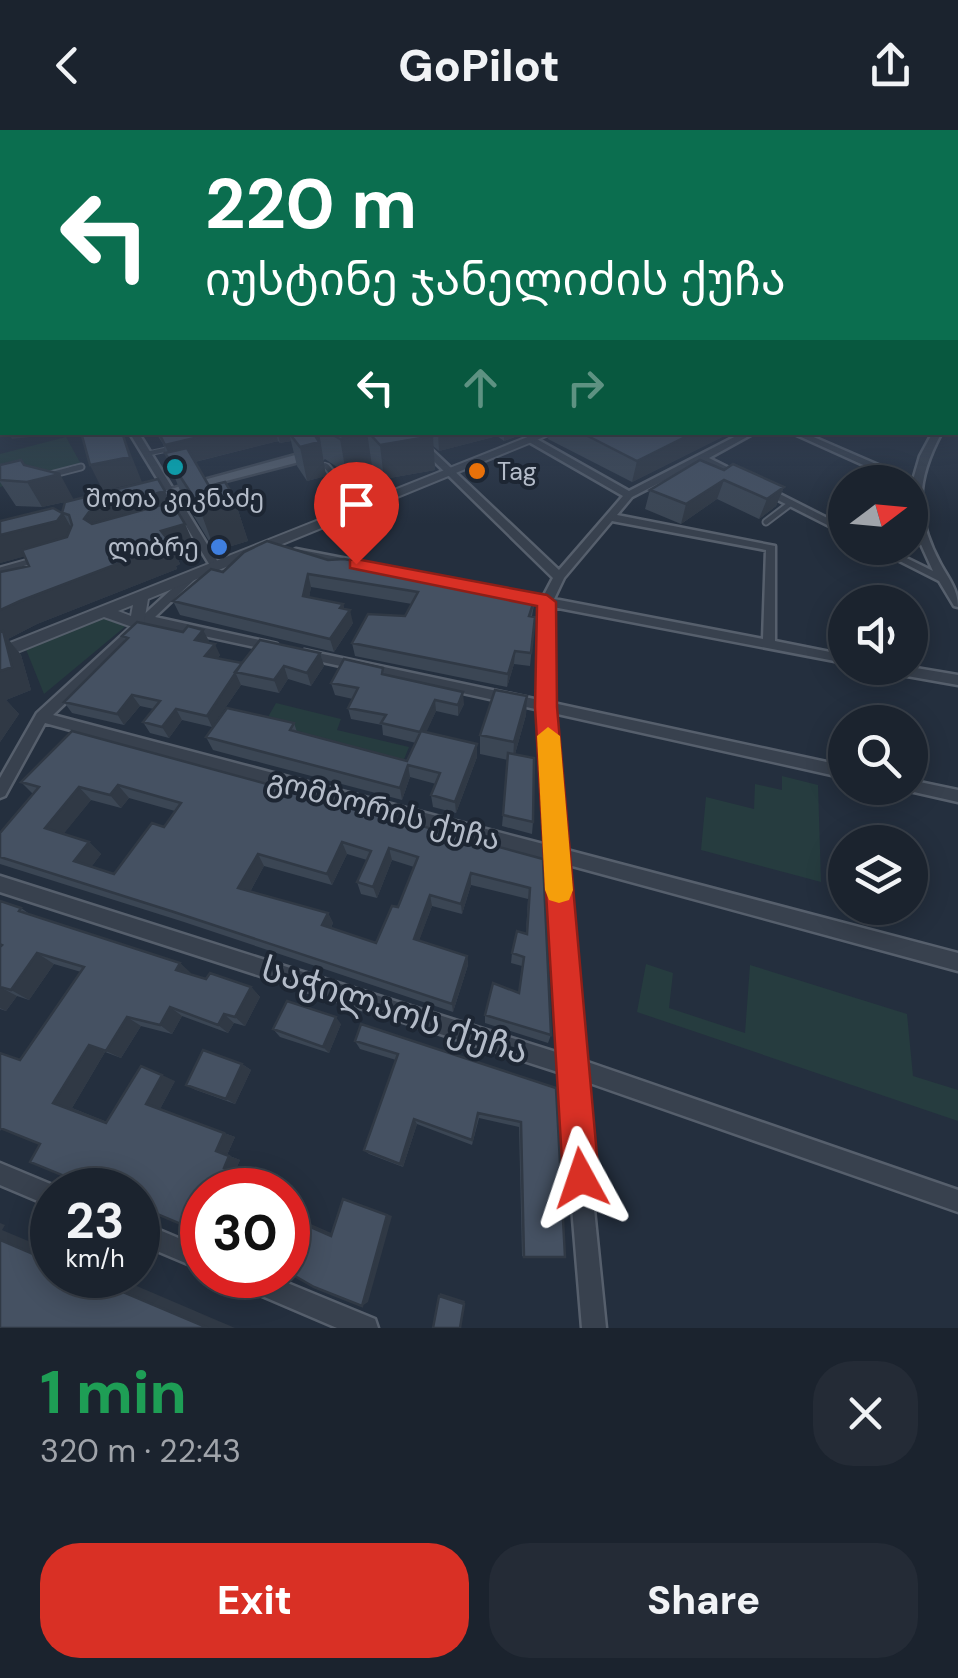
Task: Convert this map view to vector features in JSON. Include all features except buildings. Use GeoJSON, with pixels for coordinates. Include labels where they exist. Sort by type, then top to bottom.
{"type":"FeatureCollection","features":[{"type":"Feature","properties":{"kind":"main road"},"geometry":{"type":"LineString","coordinates":[[121,504],[172,491],[216,486],[324,457]]}},
{"type":"Feature","properties":{"kind":"street"},"geometry":{"type":"LineString","coordinates":[[135,435],[216,567]]}},
{"type":"Feature","properties":{"kind":"street"},"geometry":{"type":"LineString","coordinates":[[411,435],[558,578]]}},
{"type":"Feature","properties":{"kind":"street"},"geometry":{"type":"LineString","coordinates":[[0,653],[149,599],[189,578],[543,435]]}},
{"type":"Feature","properties":{"kind":"street"},"geometry":{"type":"LineString","coordinates":[[594,1328],[570,1066],[546,707],[547,602],[558,578],[628,495],[746,435]]}},
{"type":"Feature","properties":{"kind":"street"},"geometry":{"type":"LineString","coordinates":[[801,435],[871,465]]}},
{"type":"Feature","properties":{"kind":"street"},"geometry":{"type":"LineString","coordinates":[[923,465],[937,435]]}},
{"type":"Feature","properties":{"kind":"street"},"geometry":{"type":"LineString","coordinates":[[532,440],[628,495]]}},
{"type":"Feature","properties":{"kind":"street"},"geometry":{"type":"LineString","coordinates":[[702,458],[828,522]]}},
{"type":"Feature","properties":{"kind":"street"},"geometry":{"type":"LineString","coordinates":[[609,517],[771,548],[769,645]]}},
{"type":"Feature","properties":{"kind":"street"},"geometry":{"type":"LineString","coordinates":[[266,546],[375,568]]}},
{"type":"Feature","properties":{"kind":"street"},"geometry":{"type":"LineString","coordinates":[[928,554],[958,601]]}},
{"type":"Feature","properties":{"kind":"street"},"geometry":{"type":"LineString","coordinates":[[914,565],[944,580]]}},
{"type":"Feature","properties":{"kind":"street"},"geometry":{"type":"LineString","coordinates":[[509,594],[828,656]]}},
{"type":"Feature","properties":{"kind":"street"},"geometry":{"type":"LineString","coordinates":[[0,792],[42,717],[138,624],[149,599]]}},
{"type":"Feature","properties":{"kind":"street"},"geometry":{"type":"LineString","coordinates":[[105,612],[138,624],[153,620],[828,768]]}},
{"type":"Feature","properties":{"kind":"street"},"geometry":{"type":"LineString","coordinates":[[928,675],[958,680]]}},
{"type":"Feature","properties":{"kind":"street","name":"გომბორის ქუჩა"},"geometry":{"type":"LineString","coordinates":[[42,717],[958,962]]}},
{"type":"Feature","properties":{"kind":"street"},"geometry":{"type":"LineString","coordinates":[[928,790],[958,796]]}},
{"type":"Feature","properties":{"kind":"street","name":"საჭილაოს ქუჩა"},"geometry":{"type":"LineString","coordinates":[[0,884],[570,1066],[958,1201]]}},
{"type":"Feature","properties":{"kind":"street"},"geometry":{"type":"LineString","coordinates":[[0,1174],[30,1187]]}},
{"type":"Feature","properties":{"kind":"street"},"geometry":{"type":"LineString","coordinates":[[295,1298],[366,1328]]}},
{"type":"Feature","properties":{"kind":"lane"},"geometry":{"type":"LineString","coordinates":[[146,454],[184,446]]}},
{"type":"Feature","properties":{"kind":"lane"},"geometry":{"type":"LineString","coordinates":[[324,457],[337,479]]}},
{"type":"Feature","properties":{"kind":"lane"},"geometry":{"type":"LineString","coordinates":[[49,475],[81,466]]}},
{"type":"Feature","properties":{"kind":"lane"},"geometry":{"type":"LineString","coordinates":[[766,522],[791,503]]}},
{"type":"Feature","properties":{"kind":"lane"},"geometry":{"type":"LineString","coordinates":[[174,521],[188,517]]}},
{"type":"Feature","properties":{"kind":"lane"},"geometry":{"type":"LineString","coordinates":[[0,573],[38,559]]}},
{"type":"Feature","properties":{"kind":"lane"},"geometry":{"type":"LineString","coordinates":[[0,573],[47,564]]}},
{"type":"Feature","properties":{"kind":"green space"},"geometry":{"type":"Polygon","coordinates":[[[66,437],[82,466],[0,487],[0,454],[66,437]]]}},
{"type":"Feature","properties":{"kind":"green space"},"geometry":{"type":"Polygon","coordinates":[[[102,616],[127,625],[44,694],[25,647],[102,616]]]}},
{"type":"Feature","properties":{"kind":"green space"},"geometry":{"type":"Polygon","coordinates":[[[276,703],[341,719],[337,730],[409,747],[401,767],[306,738],[302,732],[264,724],[276,703]]]}},
{"type":"Feature","properties":{"kind":"green space"},"geometry":{"type":"Polygon","coordinates":[[[782,776],[818,785],[821,882],[701,850],[706,797],[754,809],[755,784],[782,790],[782,776]]]}},
{"type":"Feature","properties":{"kind":"green space"},"geometry":{"type":"Polygon","coordinates":[[[646,964],[673,973],[669,1008],[745,1033],[750,965],[907,1014],[913,1076],[958,1090],[958,1121],[637,1012],[646,964]]]}},
{"type":"Feature","properties":{"kind":"slow traffic"},"geometry":{"type":"LineString","coordinates":[[548,736],[559,890]]}},
{"type":"Feature","properties":{"kind":"place","name":"შოთა კიკნაძე"},"geometry":{"type":"Point","coordinates":[175,467]}},
{"type":"Feature","properties":{"kind":"place","name":"Tag"},"geometry":{"type":"Point","coordinates":[477,471]}},
{"type":"Feature","properties":{"kind":"place","name":"ლიბრე"},"geometry":{"type":"Point","coordinates":[219,547]}},
{"type":"Feature","properties":{"kind":"route"},"geometry":{"type":"LineString","coordinates":[[356,564],[547,602],[546,707],[581,1178]]}}]}
